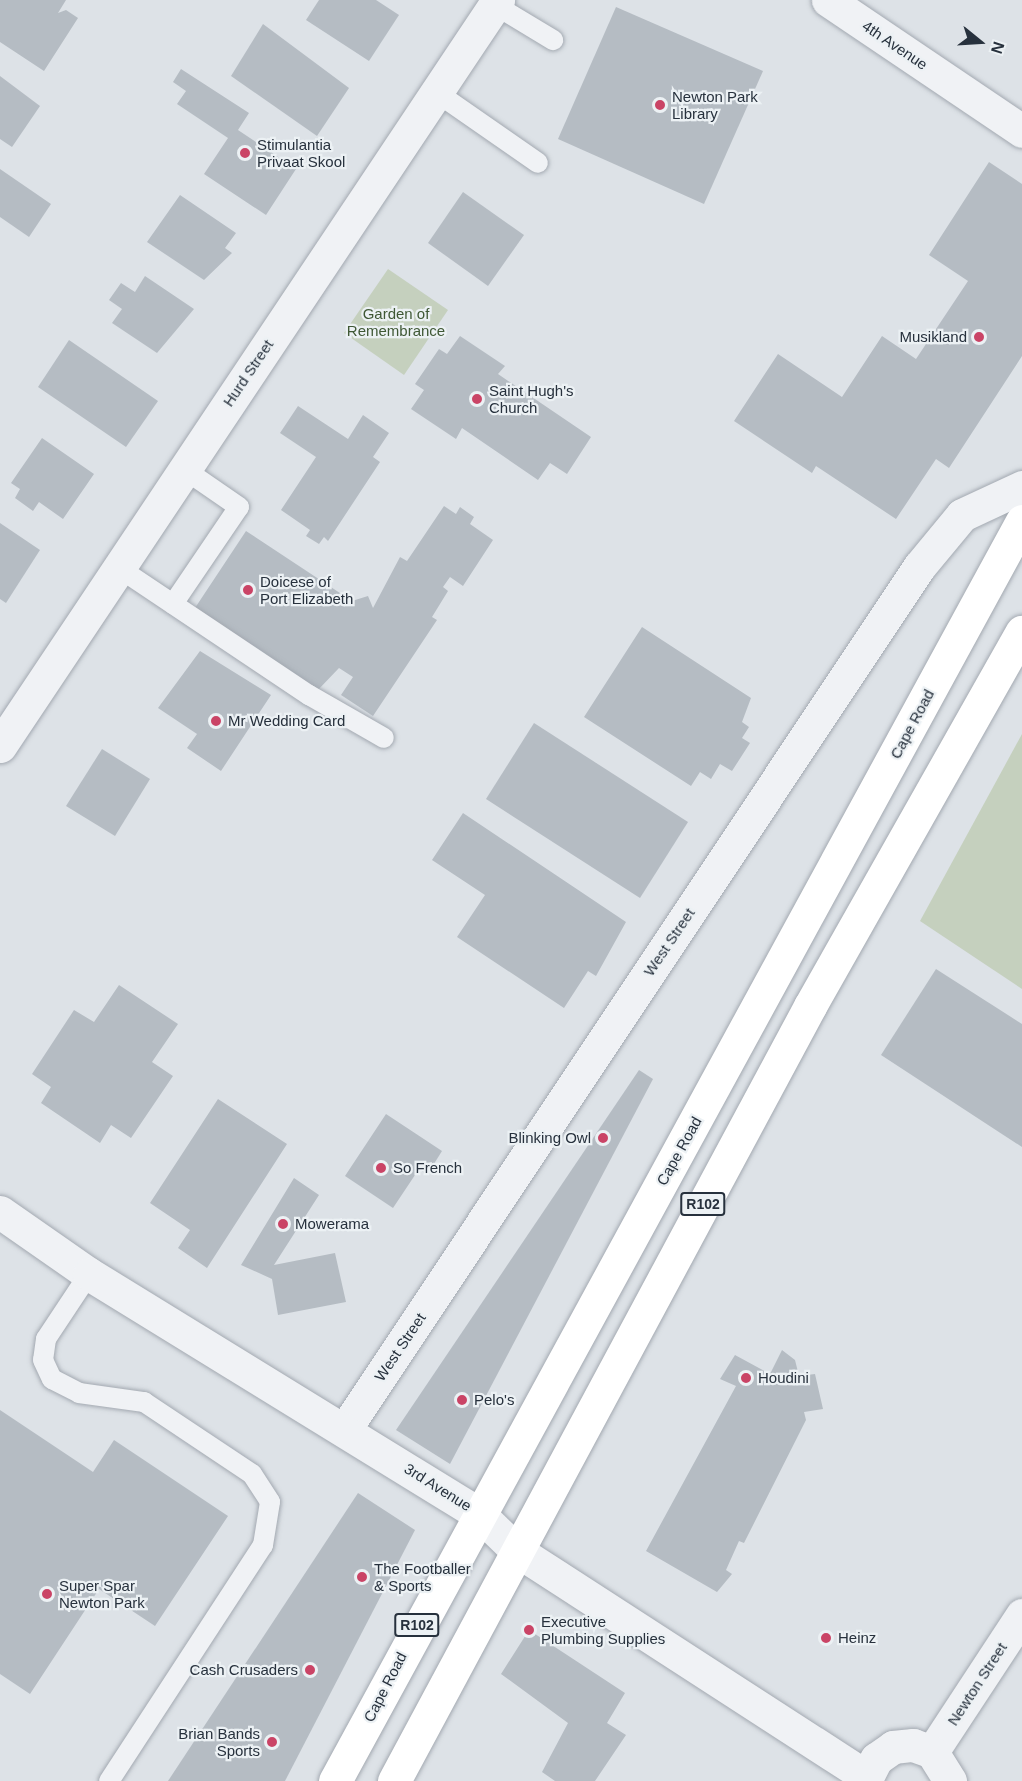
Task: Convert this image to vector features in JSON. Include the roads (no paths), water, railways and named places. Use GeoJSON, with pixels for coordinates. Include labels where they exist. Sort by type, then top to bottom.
{"type":"FeatureCollection","features":[{"type":"Feature","properties":{"kind":"main road","name":"Cape Road"},"geometry":{"type":"LineString","coordinates":[[335,1781],[478,1513],[1022,520]]}},
{"type":"Feature","properties":{"kind":"main road","name":"R102"},"geometry":{"type":"LineString","coordinates":[[394,1781],[810,1006],[1022,632]]}},
{"type":"Feature","properties":{"kind":"street","name":"4th Avenue"},"geometry":{"type":"LineString","coordinates":[[828,0],[1022,131]]}},
{"type":"Feature","properties":{"kind":"street","name":"Hurd Street"},"geometry":{"type":"LineString","coordinates":[[0,746],[497,2]]}},
{"type":"Feature","properties":{"kind":"street","name":"West Street"},"geometry":{"type":"LineString","coordinates":[[345,1429],[833,696],[958,518],[1022,487]]}},
{"type":"Feature","properties":{"kind":"street","name":"3rd Avenue"},"geometry":{"type":"LineString","coordinates":[[0,1212],[89,1274],[345,1429],[478,1513],[516,1550],[865,1778]]}},
{"type":"Feature","properties":{"kind":"street","name":"Newton Street"},"geometry":{"type":"LineString","coordinates":[[932,1752],[1022,1616]]}},
{"type":"Feature","properties":{"kind":"street"},"geometry":{"type":"LineString","coordinates":[[865,1778],[893,1747],[913,1745],[932,1752],[950,1781]]}},
{"type":"Feature","properties":{"kind":"lane"},"geometry":{"type":"LineString","coordinates":[[497,2],[553,40]]}},
{"type":"Feature","properties":{"kind":"lane"},"geometry":{"type":"LineString","coordinates":[[436,92],[538,163]]}},
{"type":"Feature","properties":{"kind":"lane"},"geometry":{"type":"LineString","coordinates":[[173,604],[239,507],[184,470]]}},
{"type":"Feature","properties":{"kind":"lane"},"geometry":{"type":"LineString","coordinates":[[119,568],[309,695],[384,738]]}},
{"type":"Feature","properties":{"kind":"lane"},"geometry":{"type":"LineString","coordinates":[[89,1274],[46,1339],[43,1360],[52,1379],[72,1391],[144,1402],[252,1474],[270,1502],[263,1545],[109,1781]]}},
{"type":"Feature","properties":{"kind":"place","name":"Newton Park Library"},"geometry":{"type":"Point","coordinates":[660,105]}},
{"type":"Feature","properties":{"kind":"place","name":"Stimulantia Privaat Skool"},"geometry":{"type":"Point","coordinates":[245,153]}},
{"type":"Feature","properties":{"kind":"place","name":"Musikland"},"geometry":{"type":"Point","coordinates":[979,337]}},
{"type":"Feature","properties":{"kind":"place","name":"Saint Hugh's Church"},"geometry":{"type":"Point","coordinates":[477,399]}},
{"type":"Feature","properties":{"kind":"place","name":"Doicese of Port Elizabeth"},"geometry":{"type":"Point","coordinates":[248,590]}},
{"type":"Feature","properties":{"kind":"place","name":"Mr Wedding Card"},"geometry":{"type":"Point","coordinates":[216,721]}},
{"type":"Feature","properties":{"kind":"place","name":"Blinking Owl"},"geometry":{"type":"Point","coordinates":[603,1138]}},
{"type":"Feature","properties":{"kind":"place","name":"So French"},"geometry":{"type":"Point","coordinates":[381,1168]}},
{"type":"Feature","properties":{"kind":"place","name":"Mowerama"},"geometry":{"type":"Point","coordinates":[283,1224]}},
{"type":"Feature","properties":{"kind":"place","name":"Houdini"},"geometry":{"type":"Point","coordinates":[746,1378]}},
{"type":"Feature","properties":{"kind":"place","name":"Pelo's"},"geometry":{"type":"Point","coordinates":[462,1400]}},
{"type":"Feature","properties":{"kind":"place","name":"The Footballer & Sports"},"geometry":{"type":"Point","coordinates":[362,1577]}},
{"type":"Feature","properties":{"kind":"place","name":"Super Spar Newton Park"},"geometry":{"type":"Point","coordinates":[47,1594]}},
{"type":"Feature","properties":{"kind":"place","name":"Executive Plumbing Supplies"},"geometry":{"type":"Point","coordinates":[529,1630]}},
{"type":"Feature","properties":{"kind":"place","name":"Heinz"},"geometry":{"type":"Point","coordinates":[826,1638]}},
{"type":"Feature","properties":{"kind":"place","name":"Cash Crusaders"},"geometry":{"type":"Point","coordinates":[310,1670]}},
{"type":"Feature","properties":{"kind":"place","name":"Brian Bands Sports"},"geometry":{"type":"Point","coordinates":[272,1742]}},
{"type":"Feature","properties":{"kind":"park label","name":"Garden of Remembrance"},"geometry":{"type":"Point","coordinates":[396,322]}}]}
